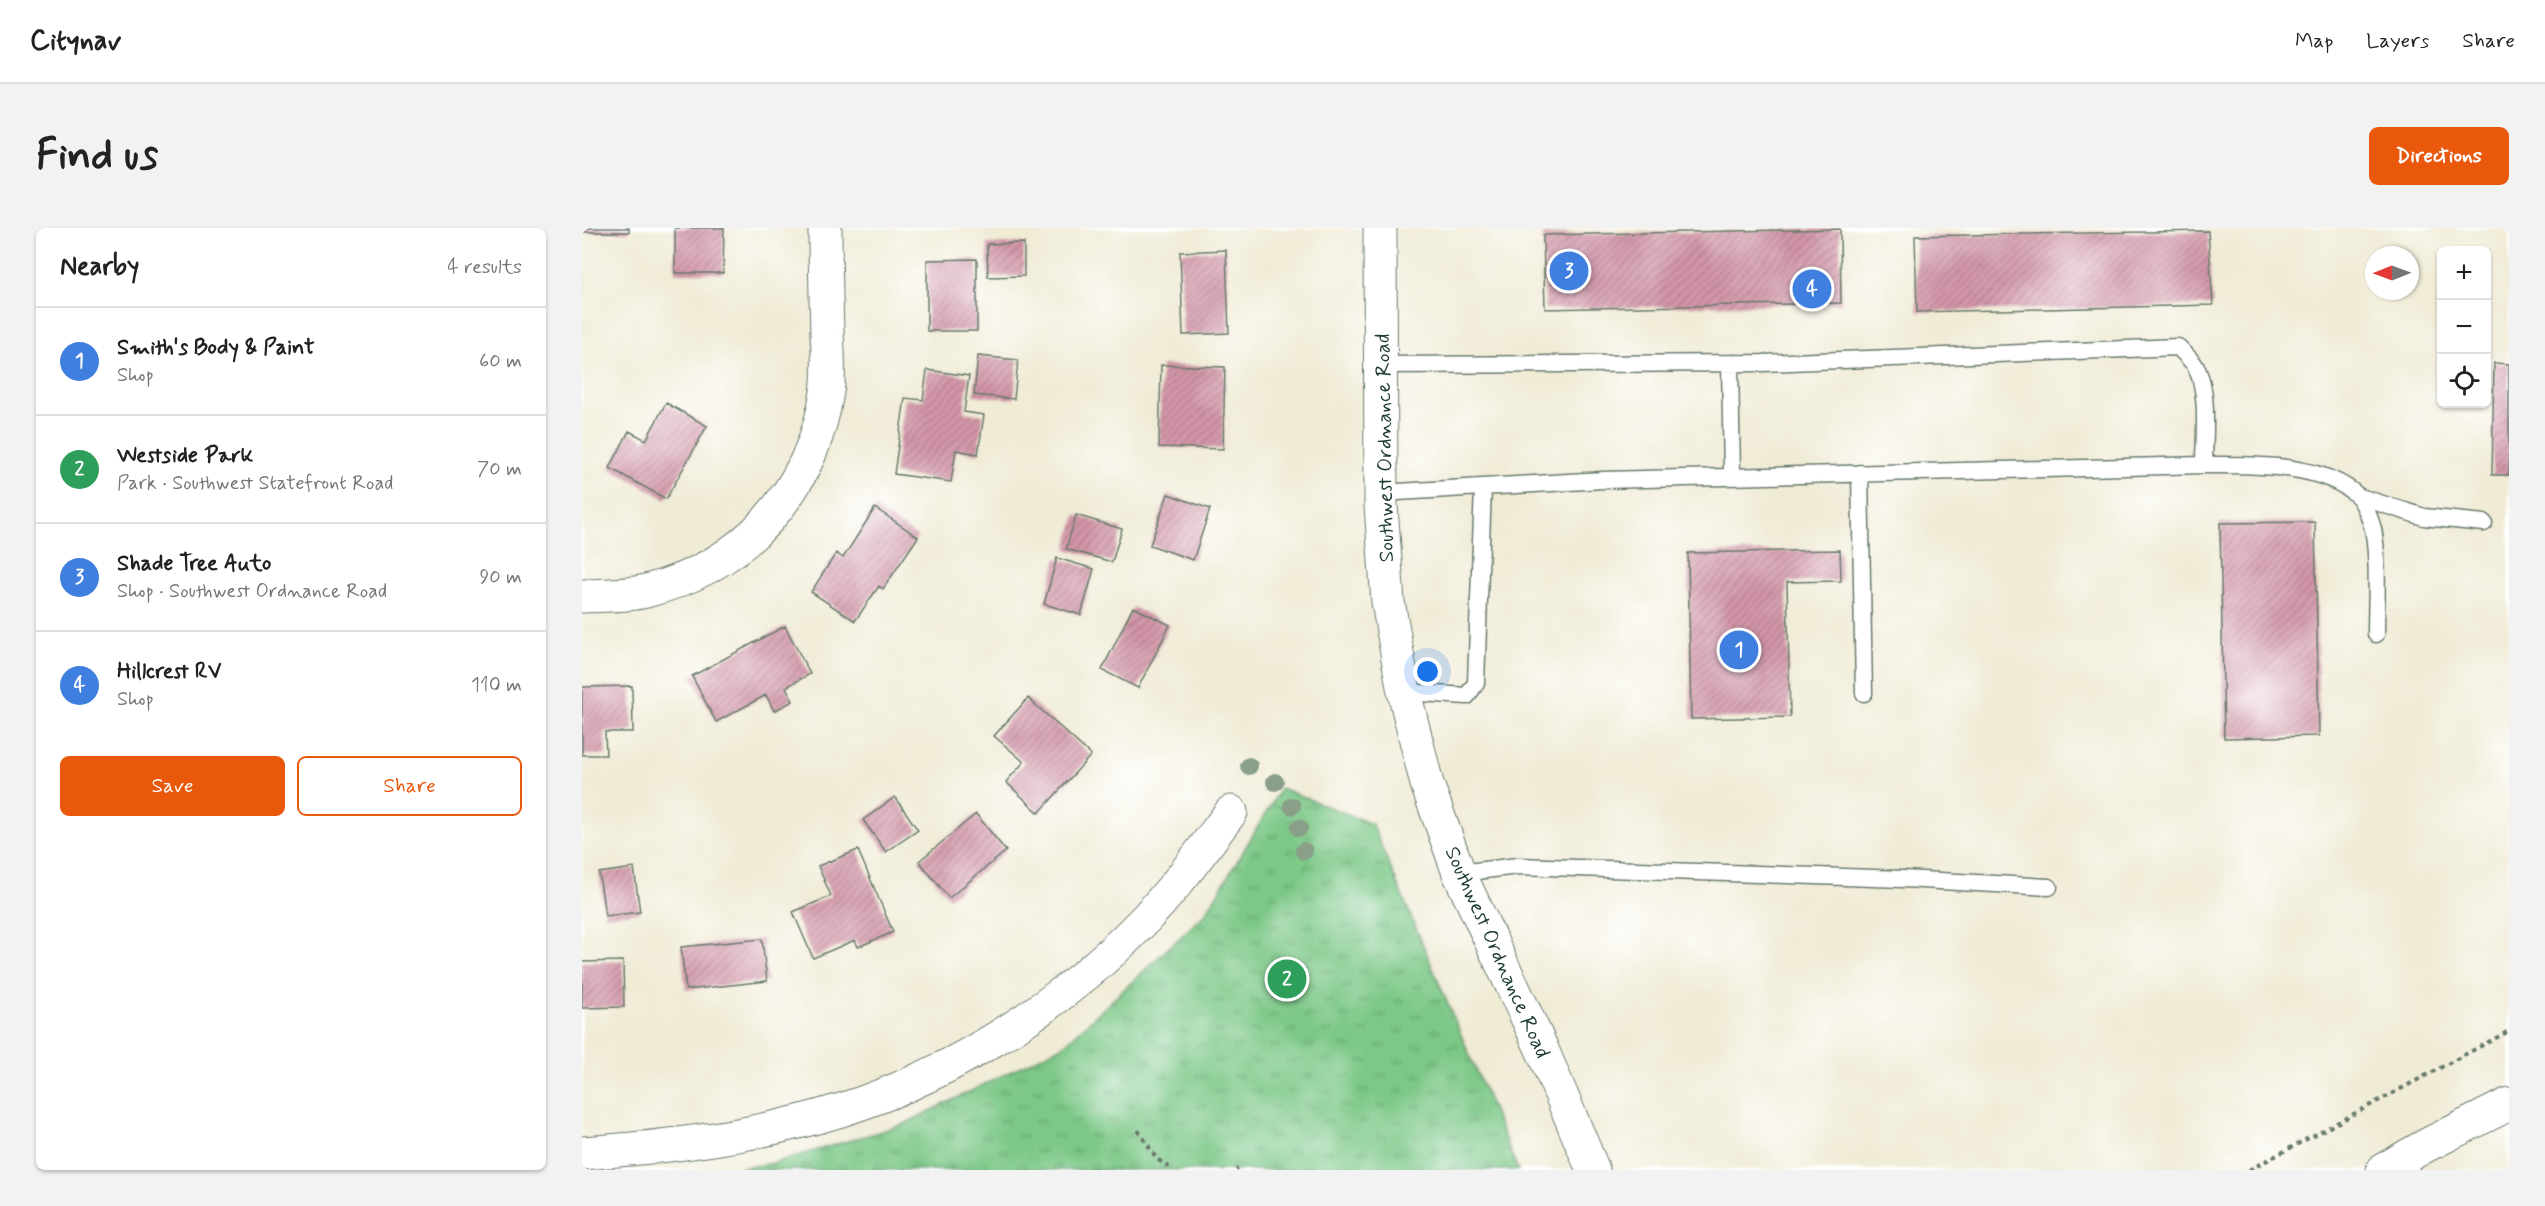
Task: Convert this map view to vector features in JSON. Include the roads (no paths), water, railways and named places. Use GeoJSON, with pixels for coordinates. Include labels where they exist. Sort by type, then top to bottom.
{"type":"FeatureCollection","features":[{"type":"Feature","properties":{"kind":"street"},"geometry":{"type":"LineString","coordinates":[[582,596],[643,592],[689,578],[732,553],[768,521],[796,482],[816,438],[827,390],[825,228]]}},
{"type":"Feature","properties":{"kind":"street","name":"Southwest Ordnance Road"},"geometry":{"type":"LineString","coordinates":[[1380,228],[1381,493],[1388,602],[1404,692],[1427,784],[1459,873],[1541,1047],[1593,1170]]}},
{"type":"Feature","properties":{"kind":"street"},"geometry":{"type":"LineString","coordinates":[[582,1153],[702,1141],[841,1110],[906,1085],[985,1045],[1034,1014],[1083,976],[1133,930],[1176,885],[1231,812]]}},
{"type":"Feature","properties":{"kind":"street"},"geometry":{"type":"LineString","coordinates":[[2383,1170],[2509,1104]]}},
{"type":"Feature","properties":{"kind":"lane"},"geometry":{"type":"LineString","coordinates":[[1382,365],[1730,363],[2178,347],[2194,365],[2200,380],[2204,400],[2204,465]]}},
{"type":"Feature","properties":{"kind":"lane"},"geometry":{"type":"LineString","coordinates":[[1730,363],[1732,476]]}},
{"type":"Feature","properties":{"kind":"lane"},"geometry":{"type":"LineString","coordinates":[[1381,493],[1603,480],[2252,465],[2305,471],[2337,483],[2360,497],[2424,517],[2484,523]]}},
{"type":"Feature","properties":{"kind":"lane"},"geometry":{"type":"LineString","coordinates":[[1860,473],[1864,693]]}},
{"type":"Feature","properties":{"kind":"lane"},"geometry":{"type":"LineString","coordinates":[[1404,692],[1467,696],[1476,683],[1483,487]]}},
{"type":"Feature","properties":{"kind":"lane"},"geometry":{"type":"LineString","coordinates":[[2360,497],[2373,529],[2376,634]]}},
{"type":"Feature","properties":{"kind":"lane"},"geometry":{"type":"LineString","coordinates":[[1459,873],[1518,866],[1903,879],[2049,887]]}},
{"type":"Feature","properties":{"kind":"place","name":"Shade Tree Auto"},"geometry":{"type":"Point","coordinates":[1569,271]}},
{"type":"Feature","properties":{"kind":"place","name":"Hillcrest RV"},"geometry":{"type":"Point","coordinates":[1812,289]}},
{"type":"Feature","properties":{"kind":"place","name":"Smith's Body & Paint"},"geometry":{"type":"Point","coordinates":[1739,650]}},
{"type":"Feature","properties":{"kind":"place","name":"Westside Park"},"geometry":{"type":"Point","coordinates":[1287,979]}}]}
